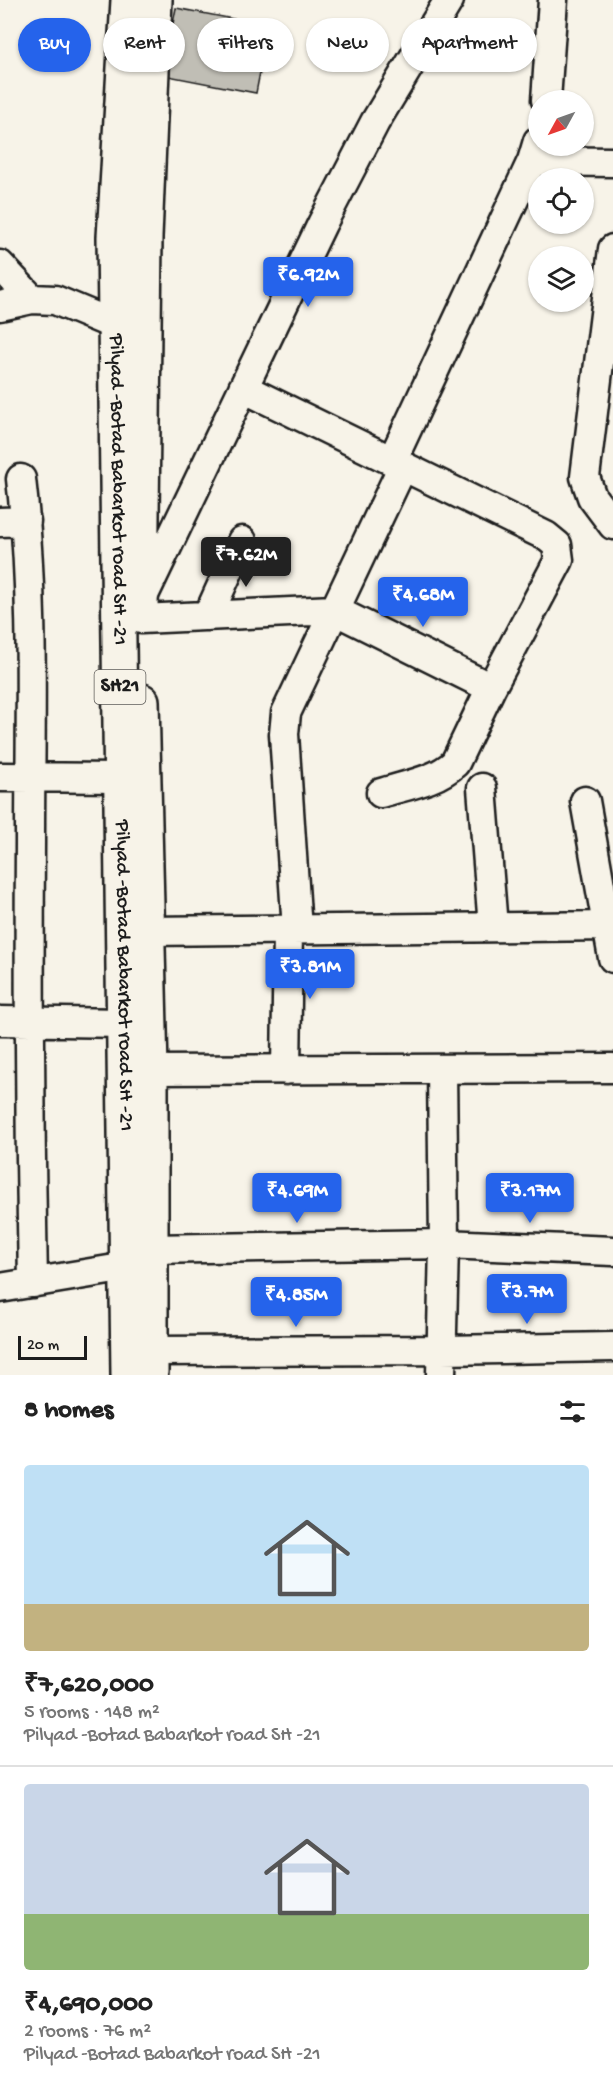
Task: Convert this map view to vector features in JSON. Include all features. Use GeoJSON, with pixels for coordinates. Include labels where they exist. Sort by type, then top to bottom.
{"type":"FeatureCollection","features":[{"type":"Feature","properties":{"kind":"main road","name":"Pilyad -Botad Babarkot road SH -21"},"geometry":{"type":"LineString","coordinates":[[128,0],[114,237],[115,325],[141,610],[151,1070],[139,1258],[128,1375]]}},
{"type":"Feature","properties":{"kind":"main road","name":"Pilyad -Botad Babarkot road SH -21"},"geometry":{"type":"LineString","coordinates":[[151,1363],[139,1258],[124,1023],[121,778],[129,492],[145,237],[155,0]]}},
{"type":"Feature","properties":{"kind":"street"},"geometry":{"type":"LineString","coordinates":[[449,0],[375,122],[322,224],[243,388],[141,610],[208,616],[334,610],[491,688]]}},
{"type":"Feature","properties":{"kind":"street"},"geometry":{"type":"LineString","coordinates":[[547,90],[553,0]]}},
{"type":"Feature","properties":{"kind":"street"},"geometry":{"type":"LineString","coordinates":[[286,1070],[292,930],[284,734],[286,712],[334,610],[533,156]]}},
{"type":"Feature","properties":{"kind":"street"},"geometry":{"type":"LineString","coordinates":[[570,156],[613,162]]}},
{"type":"Feature","properties":{"kind":"street"},"geometry":{"type":"LineString","coordinates":[[613,249],[585,477],[592,497],[613,525]]}},
{"type":"Feature","properties":{"kind":"street"},"geometry":{"type":"LineString","coordinates":[[0,265],[32,299]]}},
{"type":"Feature","properties":{"kind":"street"},"geometry":{"type":"LineString","coordinates":[[0,306],[32,299],[55,300],[115,325]]}},
{"type":"Feature","properties":{"kind":"street"},"geometry":{"type":"LineString","coordinates":[[243,388],[546,536],[557,545],[559,560],[491,688],[455,763],[446,772],[435,777],[381,793]]}},
{"type":"Feature","properties":{"kind":"street"},"geometry":{"type":"LineString","coordinates":[[21,478],[13,522],[31,623],[29,1022],[33,1283]]}},
{"type":"Feature","properties":{"kind":"street"},"geometry":{"type":"LineString","coordinates":[[208,616],[242,541]]}},
{"type":"Feature","properties":{"kind":"street"},"geometry":{"type":"LineString","coordinates":[[0,777],[121,778]]}},
{"type":"Feature","properties":{"kind":"street"},"geometry":{"type":"LineString","coordinates":[[483,788],[493,927]]}},
{"type":"Feature","properties":{"kind":"street"},"geometry":{"type":"LineString","coordinates":[[585,801],[610,926],[613,958]]}},
{"type":"Feature","properties":{"kind":"street"},"geometry":{"type":"LineString","coordinates":[[147,931],[610,926]]}},
{"type":"Feature","properties":{"kind":"street"},"geometry":{"type":"LineString","coordinates":[[0,1021],[124,1023]]}},
{"type":"Feature","properties":{"kind":"street"},"geometry":{"type":"LineString","coordinates":[[151,1070],[613,1068]]}},
{"type":"Feature","properties":{"kind":"street"},"geometry":{"type":"LineString","coordinates":[[441,1363],[444,1244],[442,1069]]}},
{"type":"Feature","properties":{"kind":"street"},"geometry":{"type":"LineString","coordinates":[[0,1288],[33,1283],[139,1258],[444,1244],[613,1251]]}},
{"type":"Feature","properties":{"kind":"street"},"geometry":{"type":"LineString","coordinates":[[151,1363],[441,1363],[613,1347]]}},
{"type":"Feature","properties":{"kind":"building"},"geometry":{"type":"Polygon","coordinates":[[[176,8],[228,18],[197,18],[197,72],[260,72],[256,93],[163,75],[164,72],[185,72],[185,18],[174,18],[176,8]]]}}]}
